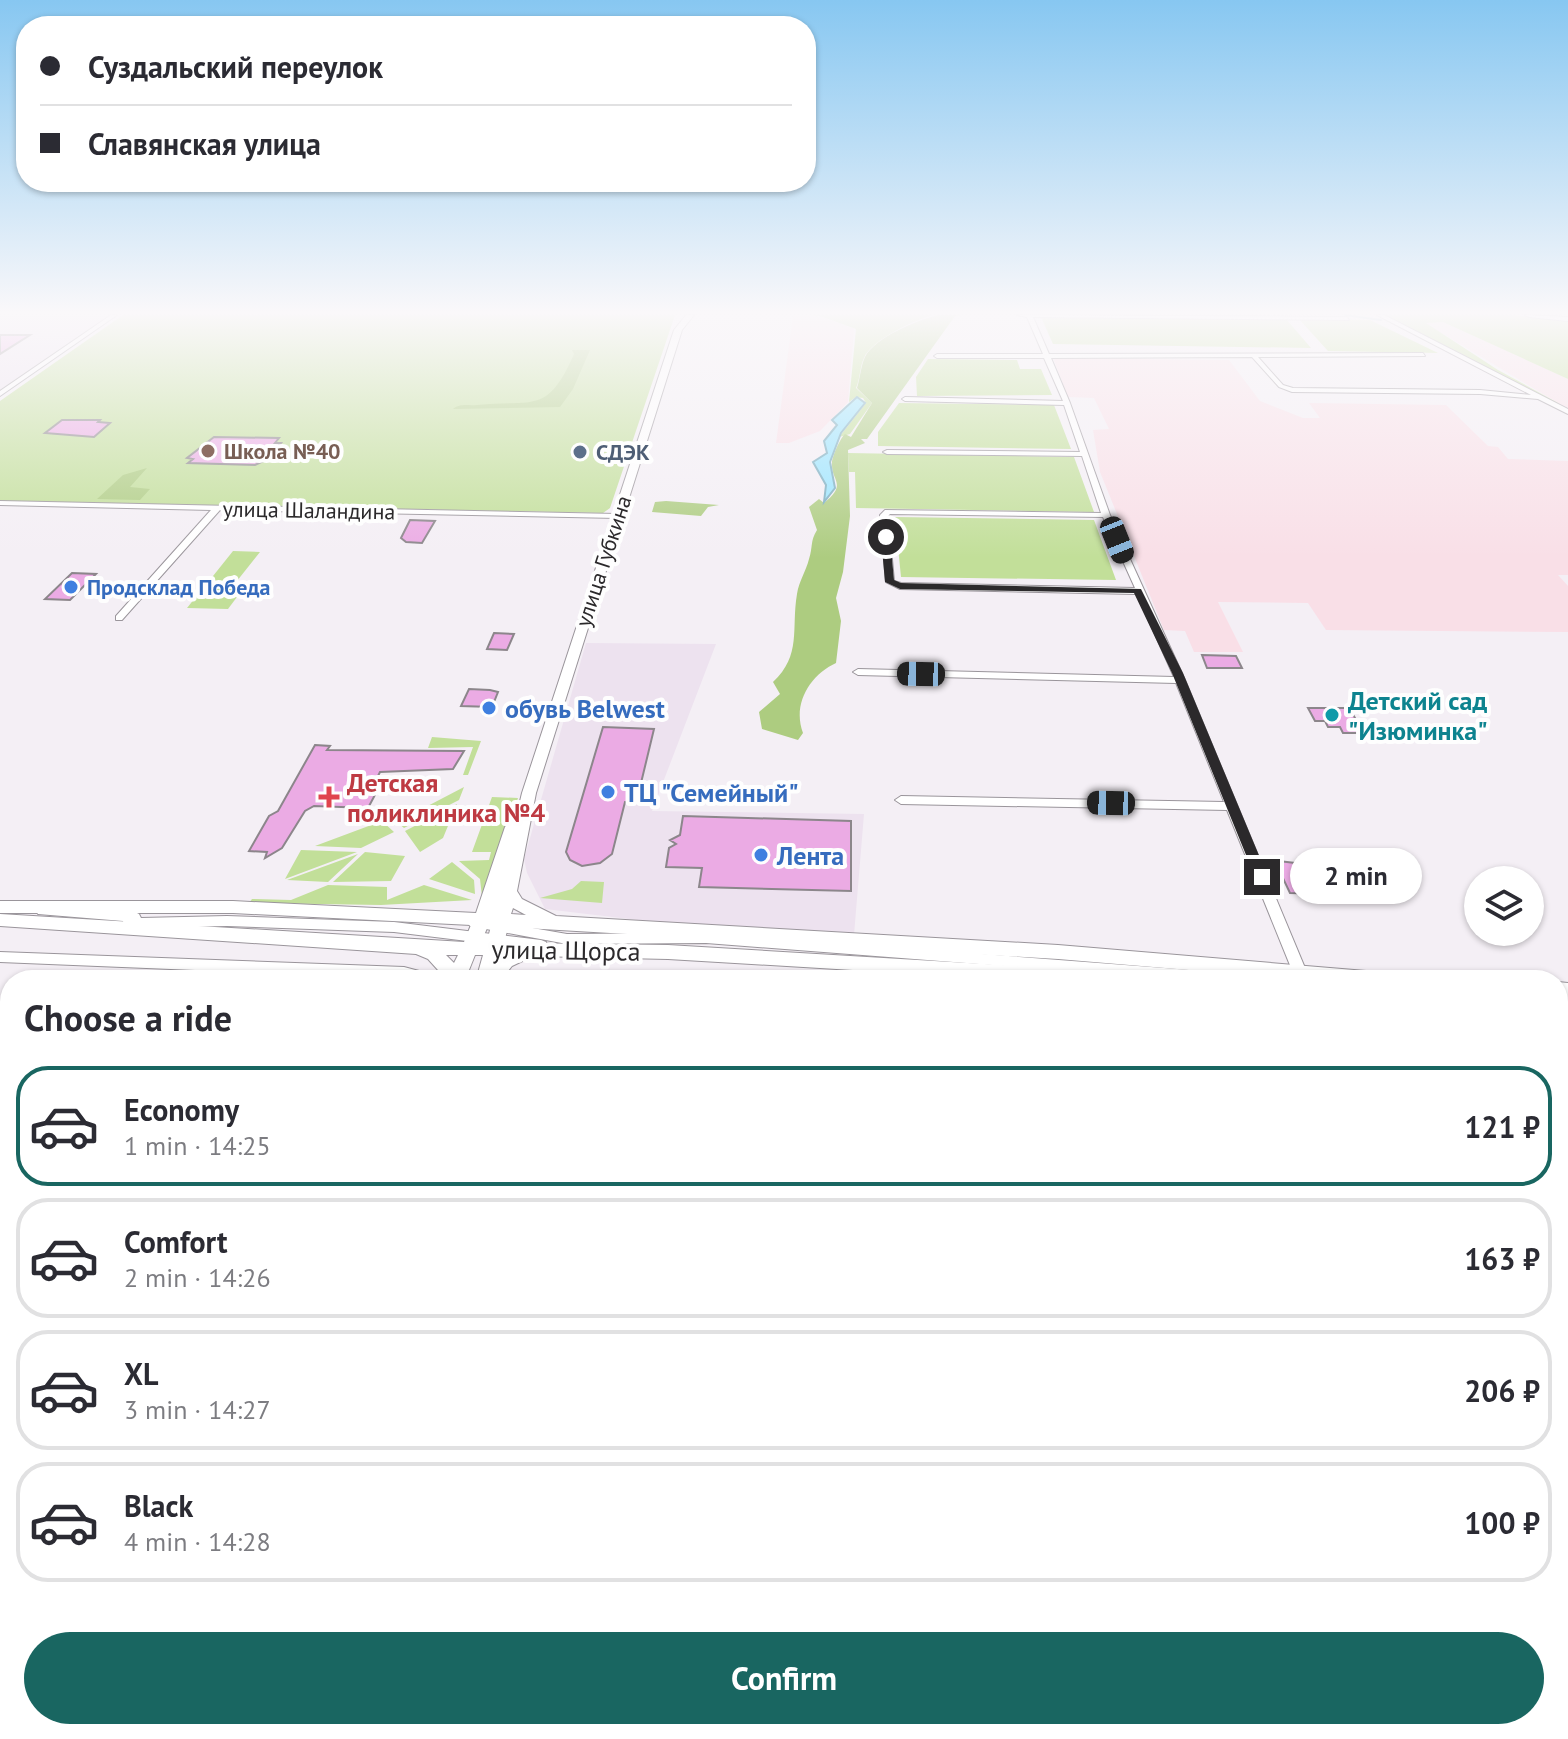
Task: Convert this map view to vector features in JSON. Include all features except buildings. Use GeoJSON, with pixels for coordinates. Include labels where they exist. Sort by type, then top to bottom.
{"type":"FeatureCollection","features":[{"type":"Feature","properties":{"kind":"main road","name":"улица Губкина"},"geometry":{"type":"LineString","coordinates":[[462,970],[509,891],[529,793],[656,396]]}},
{"type":"Feature","properties":{"kind":"main road","name":"улица Губкина"},"geometry":{"type":"LineString","coordinates":[[487,970],[485,934],[494,891],[516,816],[529,793]]}},
{"type":"Feature","properties":{"kind":"main road"},"geometry":{"type":"LineString","coordinates":[[509,891],[516,903],[528,911],[579,926]]}},
{"type":"Feature","properties":{"kind":"main road","name":"улица Щорса"},"geometry":{"type":"LineString","coordinates":[[0,907],[145,904],[446,918],[535,950],[668,952],[967,970]]}},
{"type":"Feature","properties":{"kind":"main road","name":"улица Щорса"},"geometry":{"type":"LineString","coordinates":[[0,920],[410,946],[485,934],[579,926],[1058,952],[1234,970]]}},
{"type":"Feature","properties":{"kind":"main road"},"geometry":{"type":"LineString","coordinates":[[410,946],[434,954],[449,970]]}},
{"type":"Feature","properties":{"kind":"main road"},"geometry":{"type":"LineString","coordinates":[[497,970],[506,961],[535,950]]}},
{"type":"Feature","properties":{"kind":"street"},"geometry":{"type":"LineString","coordinates":[[1064,396],[1106,515],[1180,680],[1299,970]]}},
{"type":"Feature","properties":{"kind":"street"},"geometry":{"type":"LineString","coordinates":[[1521,396],[1536,398]]}},
{"type":"Feature","properties":{"kind":"street"},"geometry":{"type":"LineString","coordinates":[[1532,396],[1568,412]]}},
{"type":"Feature","properties":{"kind":"street"},"geometry":{"type":"LineString","coordinates":[[905,399],[1067,403]]}},
{"type":"Feature","properties":{"kind":"street"},"geometry":{"type":"LineString","coordinates":[[887,452],[1085,454]]}},
{"type":"Feature","properties":{"kind":"street","name":"улица Шаландина"},"geometry":{"type":"LineString","coordinates":[[0,503],[617,516]]}},
{"type":"Feature","properties":{"kind":"street"},"geometry":{"type":"LineString","coordinates":[[119,618],[217,508]]}},
{"type":"Feature","properties":{"kind":"street"},"geometry":{"type":"LineString","coordinates":[[1106,515],[888,512],[884,515],[890,582],[900,586],[1138,591]]}},
{"type":"Feature","properties":{"kind":"street"},"geometry":{"type":"LineString","coordinates":[[858,672],[1180,680]]}},
{"type":"Feature","properties":{"kind":"street"},"geometry":{"type":"LineString","coordinates":[[901,800],[1232,806]]}},
{"type":"Feature","properties":{"kind":"street","name":"улица Щорса"},"geometry":{"type":"LineString","coordinates":[[0,907],[80,916],[227,921],[398,915]]}},
{"type":"Feature","properties":{"kind":"street"},"geometry":{"type":"LineString","coordinates":[[98,924],[227,921],[394,927],[567,939],[706,938],[1115,970]]}},
{"type":"Feature","properties":{"kind":"street"},"geometry":{"type":"LineString","coordinates":[[0,957],[350,970]]}},
{"type":"Feature","properties":{"kind":"shaded area"},"geometry":{"type":"Polygon","coordinates":[[[782,396],[848,396],[848,402],[820,431],[789,443],[776,443],[782,396]]]}},
{"type":"Feature","properties":{"kind":"shaded area"},"geometry":{"type":"Polygon","coordinates":[[[1256,396],[1260,401],[1303,418],[1320,418],[1309,403],[1446,405],[1488,446],[1498,447],[1508,459],[1568,461],[1568,575],[1558,575],[1568,586],[1568,632],[1326,630],[1308,603],[1218,602],[1243,652],[1194,652],[1185,631],[1164,630],[1100,472],[1093,430],[1109,429],[1094,398],[1068,397],[1256,396]]]}},
{"type":"Feature","properties":{"kind":"shaded area"},"geometry":{"type":"Polygon","coordinates":[[[1547,396],[1568,396],[1568,409],[1547,396]]]}},
{"type":"Feature","properties":{"kind":"shaded area"},"geometry":{"type":"Polygon","coordinates":[[[586,643],[716,644],[652,811],[864,814],[854,935],[646,921],[545,909],[527,873],[524,859],[586,643]]]}},
{"type":"Feature","properties":{"kind":"green space"},"geometry":{"type":"Polygon","coordinates":[[[7,396],[648,396],[610,508],[603,513],[0,501],[0,401],[7,396]]]}},
{"type":"Feature","properties":{"kind":"green space"},"geometry":{"type":"Polygon","coordinates":[[[546,396],[568,396],[560,407],[453,409],[461,405],[536,400],[546,396]]]}},
{"type":"Feature","properties":{"kind":"green space"},"geometry":{"type":"Polygon","coordinates":[[[850,396],[865,396],[872,403],[850,434],[839,437],[866,403],[863,398],[856,397],[849,402],[850,396]]]}},
{"type":"Feature","properties":{"kind":"green space"},"geometry":{"type":"Polygon","coordinates":[[[865,396],[898,396],[867,439],[861,439],[865,443],[848,450],[850,516],[843,572],[836,598],[841,621],[836,663],[818,675],[806,692],[800,712],[803,733],[798,740],[762,729],[759,712],[780,694],[773,682],[792,652],[798,589],[817,530],[809,507],[819,499],[824,503],[835,491],[837,483],[832,463],[835,452],[845,434],[851,437],[872,403],[865,396]]]}},
{"type":"Feature","properties":{"kind":"green space"},"geometry":{"type":"Polygon","coordinates":[[[899,403],[1054,405],[1071,449],[878,446],[878,432],[899,403]]]}},
{"type":"Feature","properties":{"kind":"green space"},"geometry":{"type":"Polygon","coordinates":[[[848,453],[1074,457],[1094,512],[856,508],[855,472],[849,472],[848,453]]]}},
{"type":"Feature","properties":{"kind":"green space"},"geometry":{"type":"Polygon","coordinates":[[[147,468],[130,487],[150,489],[140,500],[97,499],[123,475],[147,468]]]}},
{"type":"Feature","properties":{"kind":"green space"},"geometry":{"type":"Polygon","coordinates":[[[655,502],[719,505],[708,507],[701,516],[652,512],[655,502]]]}},
{"type":"Feature","properties":{"kind":"green space"},"geometry":{"type":"Polygon","coordinates":[[[895,517],[1094,520],[1116,580],[901,577],[895,517]]]}},
{"type":"Feature","properties":{"kind":"green space"},"geometry":{"type":"Polygon","coordinates":[[[233,551],[260,552],[233,586],[205,586],[233,551]]]}},
{"type":"Feature","properties":{"kind":"green space"},"geometry":{"type":"Polygon","coordinates":[[[203,588],[243,589],[228,609],[187,608],[203,588]]]}},
{"type":"Feature","properties":{"kind":"green space"},"geometry":{"type":"Polygon","coordinates":[[[432,737],[481,741],[468,775],[463,775],[473,747],[428,748],[432,737]]]}},
{"type":"Feature","properties":{"kind":"green space"},"geometry":{"type":"Polygon","coordinates":[[[464,787],[459,800],[404,828],[397,822],[464,787]]]}},
{"type":"Feature","properties":{"kind":"green space"},"geometry":{"type":"Polygon","coordinates":[[[492,797],[518,798],[482,897],[480,879],[459,861],[489,860],[491,852],[472,852],[492,797]]]}},
{"type":"Feature","properties":{"kind":"green space"},"geometry":{"type":"Polygon","coordinates":[[[457,804],[443,838],[420,852],[405,831],[457,804]]]}},
{"type":"Feature","properties":{"kind":"green space"},"geometry":{"type":"Polygon","coordinates":[[[382,821],[394,832],[361,848],[315,846],[382,821]]]}},
{"type":"Feature","properties":{"kind":"green space"},"geometry":{"type":"Polygon","coordinates":[[[301,850],[357,852],[285,879],[301,850]]]}},
{"type":"Feature","properties":{"kind":"green space"},"geometry":{"type":"Polygon","coordinates":[[[365,852],[405,856],[391,881],[333,882],[365,852]]]}},
{"type":"Feature","properties":{"kind":"green space"},"geometry":{"type":"Polygon","coordinates":[[[358,854],[328,882],[287,880],[358,854]]]}},
{"type":"Feature","properties":{"kind":"green space"},"geometry":{"type":"Polygon","coordinates":[[[452,862],[474,880],[475,894],[429,879],[452,862]]]}},
{"type":"Feature","properties":{"kind":"green space"},"geometry":{"type":"Polygon","coordinates":[[[581,881],[604,882],[602,903],[540,898],[572,889],[581,881]]]}},
{"type":"Feature","properties":{"kind":"green space"},"geometry":{"type":"Polygon","coordinates":[[[328,885],[387,887],[387,900],[424,885],[472,900],[381,905],[249,903],[252,899],[291,900],[328,885]]]}},
{"type":"Feature","properties":{"kind":"water"},"geometry":{"type":"Polygon","coordinates":[[[857,397],[865,403],[841,433],[830,462],[835,488],[824,502],[826,485],[813,462],[827,453],[824,441],[837,425],[832,420],[857,397]]]}},
{"type":"Feature","properties":{"kind":"place","name":"Школа №40"},"geometry":{"type":"Point","coordinates":[208,451]}},
{"type":"Feature","properties":{"kind":"place","name":"СДЭК"},"geometry":{"type":"Point","coordinates":[580,452]}},
{"type":"Feature","properties":{"kind":"place","name":"Продсклад Победа"},"geometry":{"type":"Point","coordinates":[71,587]}},
{"type":"Feature","properties":{"kind":"place","name":"обувь Belwest"},"geometry":{"type":"Point","coordinates":[489,708]}},
{"type":"Feature","properties":{"kind":"place","name":"Детский сад \"Изюминка\""},"geometry":{"type":"Point","coordinates":[1332,715]}},
{"type":"Feature","properties":{"kind":"place","name":"ТЦ \"Семейный\""},"geometry":{"type":"Point","coordinates":[608,792]}},
{"type":"Feature","properties":{"kind":"place","name":"Детская поликлиника №4"},"geometry":{"type":"Point","coordinates":[329,797]}},
{"type":"Feature","properties":{"kind":"place","name":"Лента"},"geometry":{"type":"Point","coordinates":[761,855]}},
{"type":"Feature","properties":{"kind":"route"},"geometry":{"type":"LineString","coordinates":[[886,537],[890,582],[900,586],[1138,591],[1177,673],[1262,877]]}}]}
